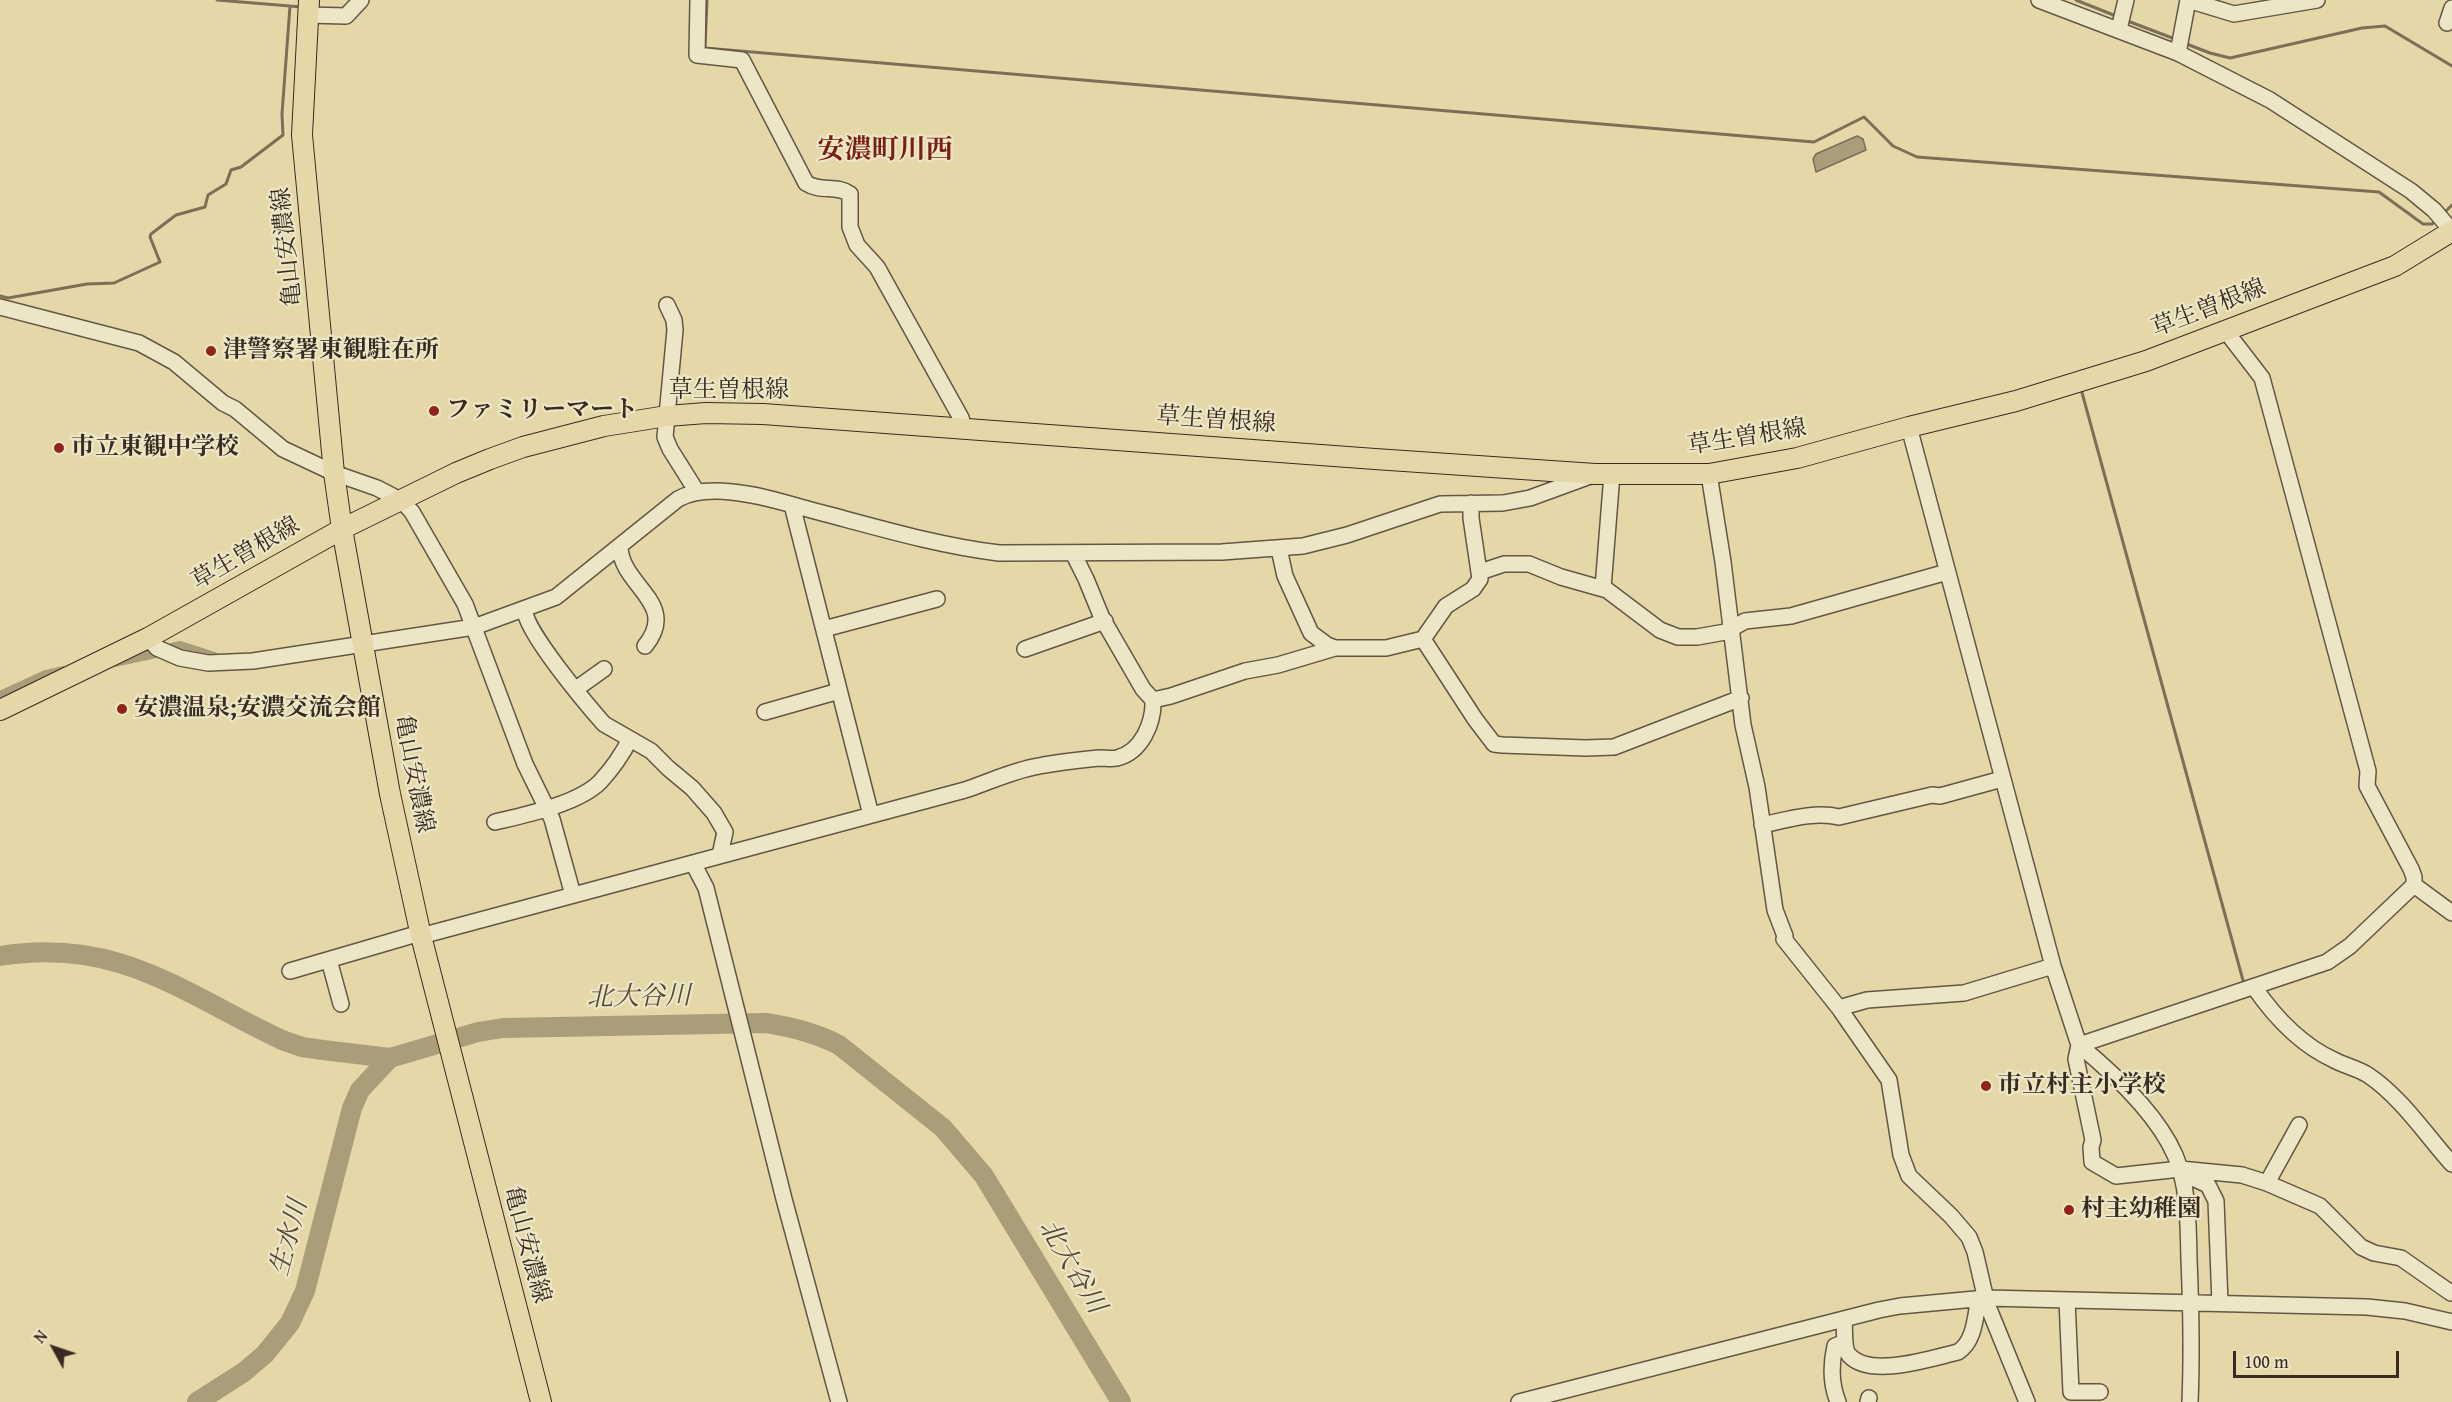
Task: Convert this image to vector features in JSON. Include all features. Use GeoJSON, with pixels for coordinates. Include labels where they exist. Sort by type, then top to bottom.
{"type":"FeatureCollection","features":[{"type":"Feature","properties":{"kind":"main road","name":"亀山安濃線"},"geometry":{"type":"LineString","coordinates":[[308,9],[302,135],[334,473],[361,645],[420,934],[541,1402]]}},
{"type":"Feature","properties":{"kind":"main road","name":"草生曽根線"},"geometry":{"type":"LineString","coordinates":[[0,710],[148,638],[342,529],[456,473],[523,447],[604,426],[667,416],[706,413],[763,414],[1604,474],[1709,474],[1797,458],[2089,380],[2146,361],[2395,266],[2452,231]]}},
{"type":"Feature","properties":{"kind":"street"},"geometry":{"type":"LineString","coordinates":[[308,9],[346,16],[361,0]]}},
{"type":"Feature","properties":{"kind":"street"},"geometry":{"type":"LineString","coordinates":[[699,0],[697,54],[742,60],[806,183],[815,189],[843,189],[849,194],[850,227],[858,245],[877,267],[961,418],[964,428]]}},
{"type":"Feature","properties":{"kind":"street"},"geometry":{"type":"LineString","coordinates":[[2039,0],[2178,53],[2270,100],[2410,192],[2434,210],[2452,231]]}},
{"type":"Feature","properties":{"kind":"street"},"geometry":{"type":"LineString","coordinates":[[2119,29],[2126,0]]}},
{"type":"Feature","properties":{"kind":"street"},"geometry":{"type":"LineString","coordinates":[[2178,53],[2188,0],[2234,15],[2248,7],[2318,0]]}},
{"type":"Feature","properties":{"kind":"street"},"geometry":{"type":"LineString","coordinates":[[667,305],[674,320],[675,330],[665,437],[697,492]]}},
{"type":"Feature","properties":{"kind":"street"},"geometry":{"type":"LineString","coordinates":[[0,306],[139,344],[174,362],[283,449],[334,473],[377,488],[402,501],[419,521],[465,604],[525,764],[547,809],[573,895]]}},
{"type":"Feature","properties":{"kind":"street"},"geometry":{"type":"LineString","coordinates":[[2079,1045],[2327,962],[2350,946],[2414,885],[2411,869],[2367,786],[2368,771],[2262,378],[2225,330]]}},
{"type":"Feature","properties":{"kind":"street"},"geometry":{"type":"LineString","coordinates":[[1519,1402],[1900,1306],[1982,1298],[2367,1307],[2405,1311],[2448,1320],[2452,1290],[2401,1258],[2374,1253],[2361,1247],[2320,1206],[2242,1175],[2181,1173],[2116,1176],[2092,1162],[2093,1140],[2076,1059],[2079,1045],[2053,966],[1909,427]]}},
{"type":"Feature","properties":{"kind":"street"},"geometry":{"type":"LineString","coordinates":[[148,638],[157,648],[180,658],[208,663],[276,659],[474,627],[556,597],[678,499],[697,492],[731,491],[792,504],[972,550],[999,554],[1222,552],[1279,549],[1326,541],[1440,504],[1503,503],[1530,498],[1604,474],[1603,588]]}},
{"type":"Feature","properties":{"kind":"street"},"geometry":{"type":"LineString","coordinates":[[1709,474],[1743,725],[1757,787],[1775,910],[1785,936],[1784,939],[1839,1008],[1889,1080],[1901,1155],[1909,1176],[1970,1237],[1982,1298],[2027,1402]]}},
{"type":"Feature","properties":{"kind":"street"},"geometry":{"type":"LineString","coordinates":[[1153,700],[1245,671],[1278,665],[1335,648],[1386,648],[1423,639],[1446,606],[1476,586],[1480,573],[1471,518],[1471,503]]}},
{"type":"Feature","properties":{"kind":"street"},"geometry":{"type":"LineString","coordinates":[[792,504],[871,815]]}},
{"type":"Feature","properties":{"kind":"street"},"geometry":{"type":"LineString","coordinates":[[620,547],[631,575],[656,612],[658,622],[645,646]]}},
{"type":"Feature","properties":{"kind":"street"},"geometry":{"type":"LineString","coordinates":[[1279,549],[1285,576],[1311,633],[1335,648]]}},
{"type":"Feature","properties":{"kind":"street"},"geometry":{"type":"LineString","coordinates":[[291,971],[420,934],[965,790],[1029,768],[1073,761],[1118,758],[1138,743],[1148,730],[1154,713],[1153,700],[1143,689],[1104,621],[1073,553]]}},
{"type":"Feature","properties":{"kind":"street"},"geometry":{"type":"LineString","coordinates":[[1480,573],[1504,564],[1529,564],[1561,577],[1603,588],[1626,602],[1660,630],[1678,638],[1697,638],[1731,630],[1745,621],[1791,616],[1947,572]]}},
{"type":"Feature","properties":{"kind":"street"},"geometry":{"type":"LineString","coordinates":[[824,629],[937,599]]}},
{"type":"Feature","properties":{"kind":"street"},"geometry":{"type":"LineString","coordinates":[[525,610],[525,616],[539,640],[604,724],[651,752],[692,788],[714,813],[725,832],[720,855]]}},
{"type":"Feature","properties":{"kind":"street"},"geometry":{"type":"LineString","coordinates":[[1025,649],[1104,621]]}},
{"type":"Feature","properties":{"kind":"street"},"geometry":{"type":"LineString","coordinates":[[1423,639],[1474,719],[1494,744],[1502,746],[1614,747],[1741,698]]}},
{"type":"Feature","properties":{"kind":"street"},"geometry":{"type":"LineString","coordinates":[[576,689],[604,669]]}},
{"type":"Feature","properties":{"kind":"street"},"geometry":{"type":"LineString","coordinates":[[765,712],[839,691]]}},
{"type":"Feature","properties":{"kind":"street"},"geometry":{"type":"LineString","coordinates":[[495,822],[547,809],[598,783],[630,739]]}},
{"type":"Feature","properties":{"kind":"street"},"geometry":{"type":"LineString","coordinates":[[1762,825],[1798,817],[1832,815],[1839,817],[1932,795],[1940,796],[2002,779]]}},
{"type":"Feature","properties":{"kind":"street"},"geometry":{"type":"LineString","coordinates":[[693,863],[706,888],[784,1199],[839,1402]]}},
{"type":"Feature","properties":{"kind":"street"},"geometry":{"type":"LineString","coordinates":[[2414,885],[2452,913]]}},
{"type":"Feature","properties":{"kind":"street"},"geometry":{"type":"LineString","coordinates":[[329,960],[341,1004]]}},
{"type":"Feature","properties":{"kind":"street"},"geometry":{"type":"LineString","coordinates":[[1839,1008],[1867,1000],[1964,993],[2053,966]]}},
{"type":"Feature","properties":{"kind":"street"},"geometry":{"type":"LineString","coordinates":[[2254,987],[2293,1032],[2326,1056],[2360,1070],[2381,1085],[2452,1164]]}},
{"type":"Feature","properties":{"kind":"street"},"geometry":{"type":"LineString","coordinates":[[2079,1045],[2099,1062],[2150,1116],[2164,1134],[2181,1173],[2186,1198],[2191,1302],[2190,1402]]}},
{"type":"Feature","properties":{"kind":"street"},"geometry":{"type":"LineString","coordinates":[[2267,1183],[2299,1125]]}},
{"type":"Feature","properties":{"kind":"street"},"geometry":{"type":"LineString","coordinates":[[2181,1173],[2208,1185],[2216,1201],[2220,1303]]}},
{"type":"Feature","properties":{"kind":"street"},"geometry":{"type":"LineString","coordinates":[[1844,1319],[1845,1348],[1849,1355],[1871,1366],[1907,1364],[1958,1352],[1970,1341],[1982,1298]]}},
{"type":"Feature","properties":{"kind":"street"},"geometry":{"type":"LineString","coordinates":[[2067,1300],[2071,1392],[2100,1392]]}},
{"type":"Feature","properties":{"kind":"street"},"geometry":{"type":"LineString","coordinates":[[1838,1402],[1832,1382],[1834,1352],[1835,1346],[1845,1342]]}},
{"type":"Feature","properties":{"kind":"shaded area"},"geometry":{"type":"Polygon","coordinates":[[[1857,136],[1863,139],[1866,150],[1816,172],[1813,159],[1816,154],[1857,136]]]}},
{"type":"Feature","properties":{"kind":"waterway"},"geometry":{"type":"LineString","coordinates":[[217,0],[302,7]]}},
{"type":"Feature","properties":{"kind":"waterway"},"geometry":{"type":"LineString","coordinates":[[707,0],[705,48],[1814,142],[1864,117],[1893,146],[1917,157],[2379,192],[2423,224],[2432,224],[2436,221]]}},
{"type":"Feature","properties":{"kind":"waterway"},"geometry":{"type":"LineString","coordinates":[[2076,0],[2116,16]]}},
{"type":"Feature","properties":{"kind":"waterway"},"geometry":{"type":"LineString","coordinates":[[0,296],[8,298],[87,284],[114,283],[160,262],[150,237],[151,234],[176,215],[205,207],[208,195],[226,184],[231,170],[241,167],[283,135],[282,114],[290,6]]}},
{"type":"Feature","properties":{"kind":"waterway"},"geometry":{"type":"LineString","coordinates":[[2125,20],[2175,39]]}},
{"type":"Feature","properties":{"kind":"waterway"},"geometry":{"type":"LineString","coordinates":[[2184,43],[2230,58],[2362,28],[2385,26],[2452,66]]}},
{"type":"Feature","properties":{"kind":"waterway"},"geometry":{"type":"LineString","coordinates":[[2443,214],[2452,205]]}},
{"type":"Feature","properties":{"kind":"waterway"},"geometry":{"type":"LineString","coordinates":[[2081,389],[2244,984]]}},
{"type":"Feature","properties":{"kind":"waterway"},"geometry":{"type":"LineString","coordinates":[[115,661],[180,647],[214,658]]}},
{"type":"Feature","properties":{"kind":"waterway"},"geometry":{"type":"LineString","coordinates":[[0,697],[46,676],[63,672]]}},
{"type":"Feature","properties":{"kind":"waterway","name":"北大谷川"},"geometry":{"type":"LineString","coordinates":[[0,956],[42,952],[80,954],[115,962],[148,973],[282,1040],[302,1047],[390,1058],[478,1032],[503,1028],[766,1023],[822,1037],[839,1045],[943,1128],[984,1176],[1121,1402]]}},
{"type":"Feature","properties":{"kind":"waterway","name":"生水川"},"geometry":{"type":"LineString","coordinates":[[197,1402],[244,1372],[265,1354],[290,1323],[305,1291],[352,1108],[360,1090],[390,1058]]}},
{"type":"Feature","properties":{"kind":"place","name":"津警察署東観駐在所"},"geometry":{"type":"Point","coordinates":[211,351]}},
{"type":"Feature","properties":{"kind":"place","name":"ファミリーマート"},"geometry":{"type":"Point","coordinates":[434,411]}},
{"type":"Feature","properties":{"kind":"place","name":"市立東観中学校"},"geometry":{"type":"Point","coordinates":[59,448]}},
{"type":"Feature","properties":{"kind":"place","name":"安濃温泉;安濃交流会館"},"geometry":{"type":"Point","coordinates":[122,709]}},
{"type":"Feature","properties":{"kind":"place","name":"市立村主小学校"},"geometry":{"type":"Point","coordinates":[1986,1086]}},
{"type":"Feature","properties":{"kind":"place","name":"村主幼稚園"},"geometry":{"type":"Point","coordinates":[2069,1210]}},
{"type":"Feature","properties":{"kind":"district","name":"安濃町川西"},"geometry":{"type":"Point","coordinates":[885,151]}}]}
